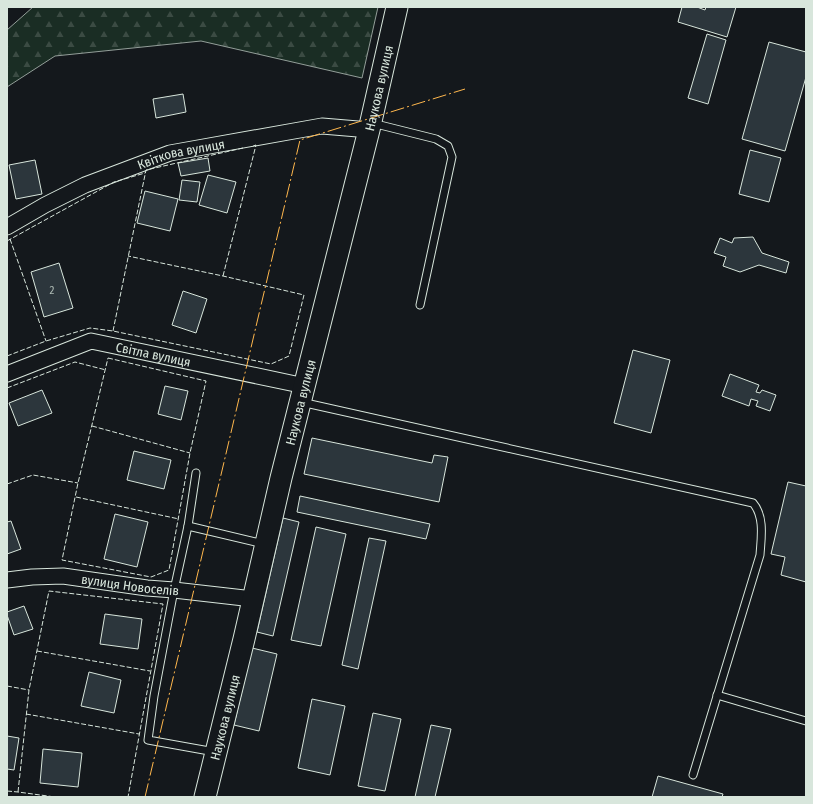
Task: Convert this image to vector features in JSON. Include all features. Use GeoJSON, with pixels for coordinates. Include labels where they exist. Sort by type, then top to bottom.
{"type":"FeatureCollection","features":[{"type":"Feature","properties":{"kind":"street","name":"Наукова вулиця"},"geometry":{"type":"LineString","coordinates":[[205,797],[244,639],[274,507],[369,126],[397,7]]}},
{"type":"Feature","properties":{"kind":"street","name":"Квіткова вулиця"},"geometry":{"type":"LineString","coordinates":[[7,227],[45,205],[85,185],[170,153],[322,126],[358,129],[369,126]]}},
{"type":"Feature","properties":{"kind":"street","name":"Світла вулиця"},"geometry":{"type":"LineString","coordinates":[[7,374],[91,341],[303,394]]}},
{"type":"Feature","properties":{"kind":"street","name":"вулиця Новоселів"},"geometry":{"type":"LineString","coordinates":[[7,580],[32,577],[63,576],[147,588],[253,599]]}},
{"type":"Feature","properties":{"kind":"lane"},"geometry":{"type":"LineString","coordinates":[[369,126],[436,139],[448,146],[452,157],[420,305]]}},
{"type":"Feature","properties":{"kind":"lane"},"geometry":{"type":"LineString","coordinates":[[303,394],[753,504],[757,508],[761,517],[760,555],[693,775]]}},
{"type":"Feature","properties":{"kind":"lane"},"geometry":{"type":"LineString","coordinates":[[196,472],[188,526],[154,696],[148,740],[216,752]]}},
{"type":"Feature","properties":{"kind":"lane"},"geometry":{"type":"LineString","coordinates":[[188,526],[266,544]]}},
{"type":"Feature","properties":{"kind":"lane"},"geometry":{"type":"LineString","coordinates":[[717,695],[806,722]]}},
{"type":"Feature","properties":{"kind":"green space"},"geometry":{"type":"Polygon","coordinates":[[[33,7],[378,7],[362,78],[201,41],[55,56],[7,87],[7,30],[33,7]]]}},
{"type":"Feature","properties":{"kind":"building"},"geometry":{"type":"Polygon","coordinates":[[[682,7],[697,7],[705,10],[706,7],[736,7],[727,37],[678,22],[682,7]]]}},
{"type":"Feature","properties":{"kind":"building"},"geometry":{"type":"Polygon","coordinates":[[[707,34],[726,40],[708,104],[688,98],[707,34]]]}},
{"type":"Feature","properties":{"kind":"building"},"geometry":{"type":"Polygon","coordinates":[[[769,42],[806,52],[806,77],[785,151],[742,139],[769,42]]]}},
{"type":"Feature","properties":{"kind":"building"},"geometry":{"type":"Polygon","coordinates":[[[183,94],[186,112],[156,118],[153,99],[183,94]]]}},
{"type":"Feature","properties":{"kind":"building"},"geometry":{"type":"Polygon","coordinates":[[[750,150],[781,158],[769,202],[739,194],[750,150]]]}},
{"type":"Feature","properties":{"kind":"building"},"geometry":{"type":"Polygon","coordinates":[[[208,158],[210,171],[181,176],[178,163],[208,158]]]}},
{"type":"Feature","properties":{"kind":"building"},"geometry":{"type":"Polygon","coordinates":[[[35,160],[42,194],[16,199],[9,165],[35,160]]]}},
{"type":"Feature","properties":{"kind":"building"},"geometry":{"type":"Polygon","coordinates":[[[208,175],[236,182],[227,213],[199,205],[208,175]]]}},
{"type":"Feature","properties":{"kind":"building"},"geometry":{"type":"Polygon","coordinates":[[[182,180],[200,182],[197,202],[179,200],[182,180]]]}},
{"type":"Feature","properties":{"kind":"building"},"geometry":{"type":"Polygon","coordinates":[[[145,191],[178,199],[170,231],[137,223],[145,191]]]}},
{"type":"Feature","properties":{"kind":"building"},"geometry":{"type":"Polygon","coordinates":[[[753,237],[762,253],[789,262],[786,273],[759,265],[740,272],[723,266],[726,257],[714,253],[720,238],[732,243],[734,238],[753,237]]]}},
{"type":"Feature","properties":{"kind":"building"},"geometry":{"type":"Polygon","coordinates":[[[59,263],[73,308],[44,317],[31,272],[59,263]]]}},
{"type":"Feature","properties":{"kind":"building"},"geometry":{"type":"Polygon","coordinates":[[[183,291],[207,299],[196,333],[172,325],[183,291]]]}},
{"type":"Feature","properties":{"kind":"building"},"geometry":{"type":"Polygon","coordinates":[[[633,350],[670,360],[651,433],[614,423],[633,350]]]}},
{"type":"Feature","properties":{"kind":"building"},"geometry":{"type":"Polygon","coordinates":[[[730,374],[759,385],[756,392],[760,393],[762,390],[776,395],[770,411],[756,406],[758,401],[751,399],[749,406],[722,396],[730,374]]]}},
{"type":"Feature","properties":{"kind":"building"},"geometry":{"type":"Polygon","coordinates":[[[165,386],[188,391],[181,420],[158,414],[165,386]]]}},
{"type":"Feature","properties":{"kind":"building"},"geometry":{"type":"Polygon","coordinates":[[[42,390],[52,413],[18,426],[9,403],[42,390]]]}},
{"type":"Feature","properties":{"kind":"building"},"geometry":{"type":"Polygon","coordinates":[[[312,438],[432,463],[434,455],[448,457],[439,502],[304,474],[312,438]]]}},
{"type":"Feature","properties":{"kind":"building"},"geometry":{"type":"Polygon","coordinates":[[[134,451],[171,460],[164,489],[127,480],[134,451]]]}},
{"type":"Feature","properties":{"kind":"building"},"geometry":{"type":"Polygon","coordinates":[[[788,482],[806,486],[806,582],[781,575],[785,557],[771,554],[788,482]]]}},
{"type":"Feature","properties":{"kind":"building"},"geometry":{"type":"Polygon","coordinates":[[[300,496],[430,524],[426,539],[297,512],[300,496]]]}},
{"type":"Feature","properties":{"kind":"building"},"geometry":{"type":"Polygon","coordinates":[[[115,514],[148,522],[137,567],[104,559],[115,514]]]}},
{"type":"Feature","properties":{"kind":"building"},"geometry":{"type":"Polygon","coordinates":[[[283,518],[299,522],[273,636],[257,632],[283,518]]]}},
{"type":"Feature","properties":{"kind":"building"},"geometry":{"type":"Polygon","coordinates":[[[11,521],[21,549],[7,554],[7,522],[11,521]]]}},
{"type":"Feature","properties":{"kind":"building"},"geometry":{"type":"Polygon","coordinates":[[[316,527],[346,534],[321,646],[291,640],[316,527]]]}},
{"type":"Feature","properties":{"kind":"building"},"geometry":{"type":"Polygon","coordinates":[[[369,538],[386,541],[358,669],[342,665],[369,538]]]}},
{"type":"Feature","properties":{"kind":"building"},"geometry":{"type":"Polygon","coordinates":[[[24,606],[33,629],[14,635],[7,612],[24,606]]]}},
{"type":"Feature","properties":{"kind":"building"},"geometry":{"type":"Polygon","coordinates":[[[105,614],[142,619],[138,649],[100,644],[105,614]]]}},
{"type":"Feature","properties":{"kind":"building"},"geometry":{"type":"Polygon","coordinates":[[[252,648],[277,654],[259,731],[234,725],[252,648]]]}},
{"type":"Feature","properties":{"kind":"building"},"geometry":{"type":"Polygon","coordinates":[[[89,672],[121,680],[114,713],[81,706],[89,672]]]}},
{"type":"Feature","properties":{"kind":"building"},"geometry":{"type":"Polygon","coordinates":[[[312,699],[345,706],[330,775],[298,768],[312,699]]]}},
{"type":"Feature","properties":{"kind":"building"},"geometry":{"type":"Polygon","coordinates":[[[373,713],[401,719],[385,791],[358,786],[373,713]]]}},
{"type":"Feature","properties":{"kind":"building"},"geometry":{"type":"Polygon","coordinates":[[[431,725],[451,729],[435,797],[415,797],[431,725]]]}},
{"type":"Feature","properties":{"kind":"building"},"geometry":{"type":"Polygon","coordinates":[[[7,736],[19,738],[14,770],[7,769],[7,736]]]}},
{"type":"Feature","properties":{"kind":"building"},"geometry":{"type":"Polygon","coordinates":[[[43,749],[82,753],[78,787],[40,783],[43,749]]]}},
{"type":"Feature","properties":{"kind":"building"},"geometry":{"type":"Polygon","coordinates":[[[658,776],[723,794],[722,797],[652,797],[658,776]]]}},
{"type":"Feature","properties":{"kind":"fence"},"geometry":{"type":"LineString","coordinates":[[223,276],[256,145],[253,146]]}},
{"type":"Feature","properties":{"kind":"fence"},"geometry":{"type":"LineString","coordinates":[[113,331],[146,170],[243,148]]}},
{"type":"Feature","properties":{"kind":"fence"},"geometry":{"type":"LineString","coordinates":[[7,241],[114,182],[145,173]]}},
{"type":"Feature","properties":{"kind":"fence"},"geometry":{"type":"LineString","coordinates":[[10,239],[46,341]]}},
{"type":"Feature","properties":{"kind":"fence"},"geometry":{"type":"LineString","coordinates":[[7,356],[46,341],[90,328],[113,331],[271,364],[289,356],[304,295],[128,256]]}},
{"type":"Feature","properties":{"kind":"fence"},"geometry":{"type":"LineString","coordinates":[[108,358],[206,381],[190,453],[169,570],[151,577],[62,560],[78,483],[108,358]]}},
{"type":"Feature","properties":{"kind":"fence"},"geometry":{"type":"LineString","coordinates":[[7,388],[75,362],[106,370]]}},
{"type":"Feature","properties":{"kind":"fence"},"geometry":{"type":"LineString","coordinates":[[92,426],[190,453]]}},
{"type":"Feature","properties":{"kind":"fence"},"geometry":{"type":"LineString","coordinates":[[7,484],[33,475],[78,483]]}},
{"type":"Feature","properties":{"kind":"fence"},"geometry":{"type":"LineString","coordinates":[[76,497],[179,519]]}},
{"type":"Feature","properties":{"kind":"fence"},"geometry":{"type":"LineString","coordinates":[[18,792],[29,690],[49,591],[163,604],[128,797]]}},
{"type":"Feature","properties":{"kind":"fence"},"geometry":{"type":"LineString","coordinates":[[37,651],[150,671]]}},
{"type":"Feature","properties":{"kind":"fence"},"geometry":{"type":"LineString","coordinates":[[7,686],[29,690]]}},
{"type":"Feature","properties":{"kind":"fence"},"geometry":{"type":"LineString","coordinates":[[26,714],[139,734]]}},
{"type":"Feature","properties":{"kind":"fence"},"geometry":{"type":"LineString","coordinates":[[7,791],[55,797]]}},
{"type":"Feature","properties":{"kind":"power"},"geometry":{"type":"LineString","coordinates":[[145,797],[300,140],[465,89]]}}]}
